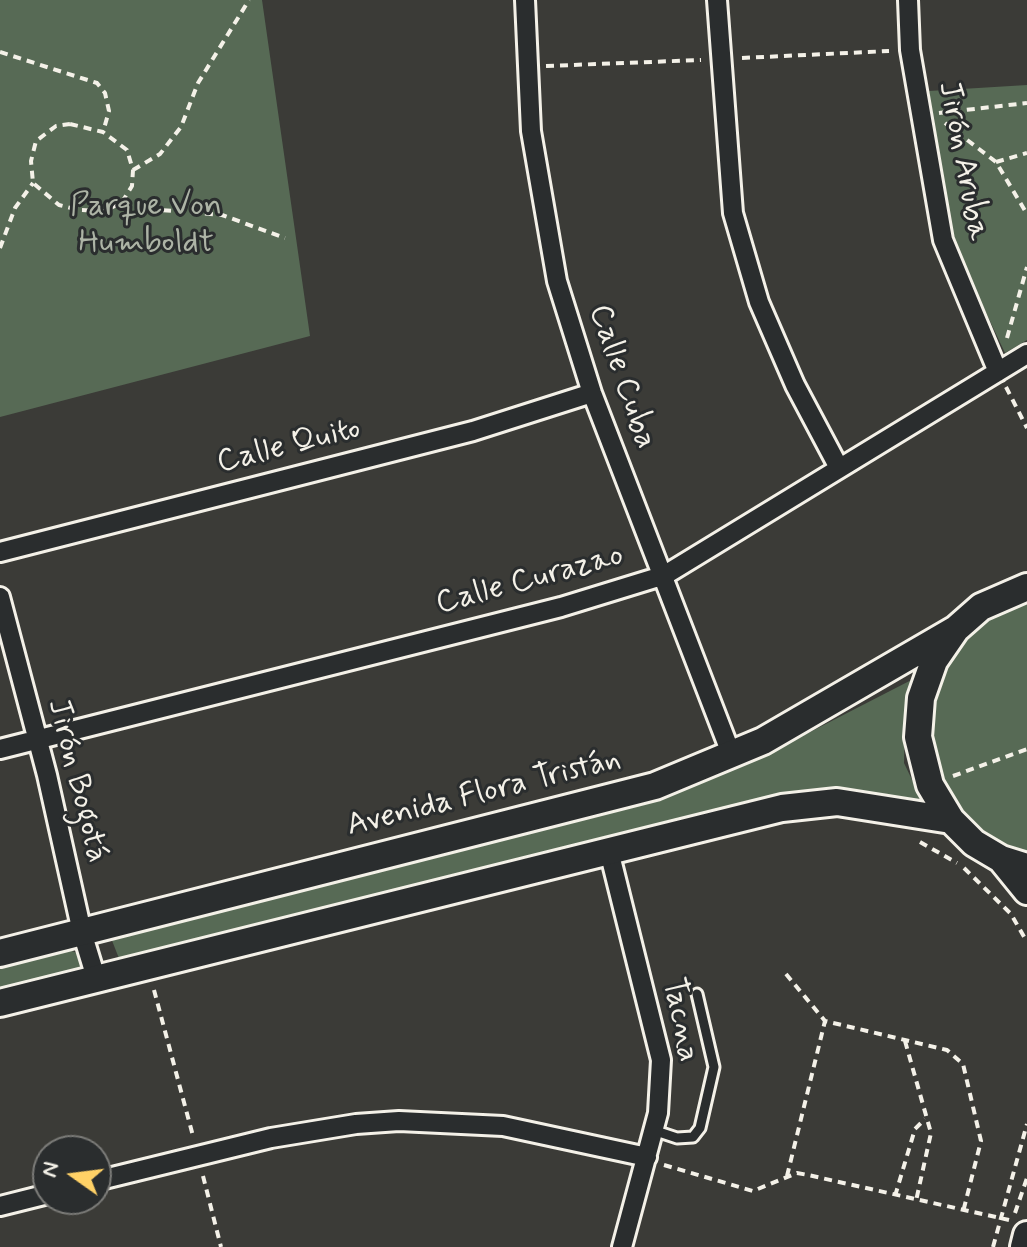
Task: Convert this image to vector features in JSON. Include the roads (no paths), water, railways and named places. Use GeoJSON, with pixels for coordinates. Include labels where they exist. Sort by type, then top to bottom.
{"type":"FeatureCollection","features":[{"type":"Feature","properties":{"kind":"main road"},"geometry":{"type":"LineString","coordinates":[[1022,586],[981,607],[956,629],[934,661],[921,698],[918,737],[930,785],[951,820],[974,843],[1001,859],[1027,867]]}},
{"type":"Feature","properties":{"kind":"main road","name":"Avenida Flora Tristán"},"geometry":{"type":"LineString","coordinates":[[0,953],[655,786],[732,756],[956,629]]}},
{"type":"Feature","properties":{"kind":"main road"},"geometry":{"type":"LineString","coordinates":[[0,1003],[768,811],[837,802],[951,820]]}},
{"type":"Feature","properties":{"kind":"main road"},"geometry":{"type":"LineString","coordinates":[[1001,859],[1027,891]]}},
{"type":"Feature","properties":{"kind":"main road"},"geometry":{"type":"LineString","coordinates":[[1024,1247],[1027,1235]]}},
{"type":"Feature","properties":{"kind":"street","name":"Calle Cuba"},"geometry":{"type":"LineString","coordinates":[[525,0],[531,131],[557,281],[592,393],[665,575],[732,756]]}},
{"type":"Feature","properties":{"kind":"street"},"geometry":{"type":"LineString","coordinates":[[717,0],[733,213],[759,302],[795,385],[838,466]]}},
{"type":"Feature","properties":{"kind":"street","name":"Jirón Aruba"},"geometry":{"type":"LineString","coordinates":[[908,0],[910,50],[943,240],[998,372]]}},
{"type":"Feature","properties":{"kind":"street","name":"Calle Curazao"},"geometry":{"type":"LineString","coordinates":[[0,749],[561,607],[665,575],[838,466],[1027,354]]}},
{"type":"Feature","properties":{"kind":"street","name":"Calle Quito"},"geometry":{"type":"LineString","coordinates":[[0,552],[473,431],[592,393]]}},
{"type":"Feature","properties":{"kind":"street","name":"Jirón Bogotá"},"geometry":{"type":"LineString","coordinates":[[0,597],[96,978]]}},
{"type":"Feature","properties":{"kind":"street","name":"Tacna"},"geometry":{"type":"LineString","coordinates":[[609,851],[661,1060],[661,1086],[653,1130],[622,1247]]}},
{"type":"Feature","properties":{"kind":"street"},"geometry":{"type":"LineString","coordinates":[[112,1177],[313,1130],[434,1121],[540,1132],[647,1157]]}},
{"type":"Feature","properties":{"kind":"street"},"geometry":{"type":"LineString","coordinates":[[0,1206],[32,1198]]}},
{"type":"Feature","properties":{"kind":"lane"},"geometry":{"type":"LineString","coordinates":[[653,1130],[677,1138],[693,1137],[700,1128],[714,1067],[697,994]]}},
{"type":"Feature","properties":{"kind":"park label","name":"Parque Von Humboldt"},"geometry":{"type":"Point","coordinates":[146,226]}}]}
